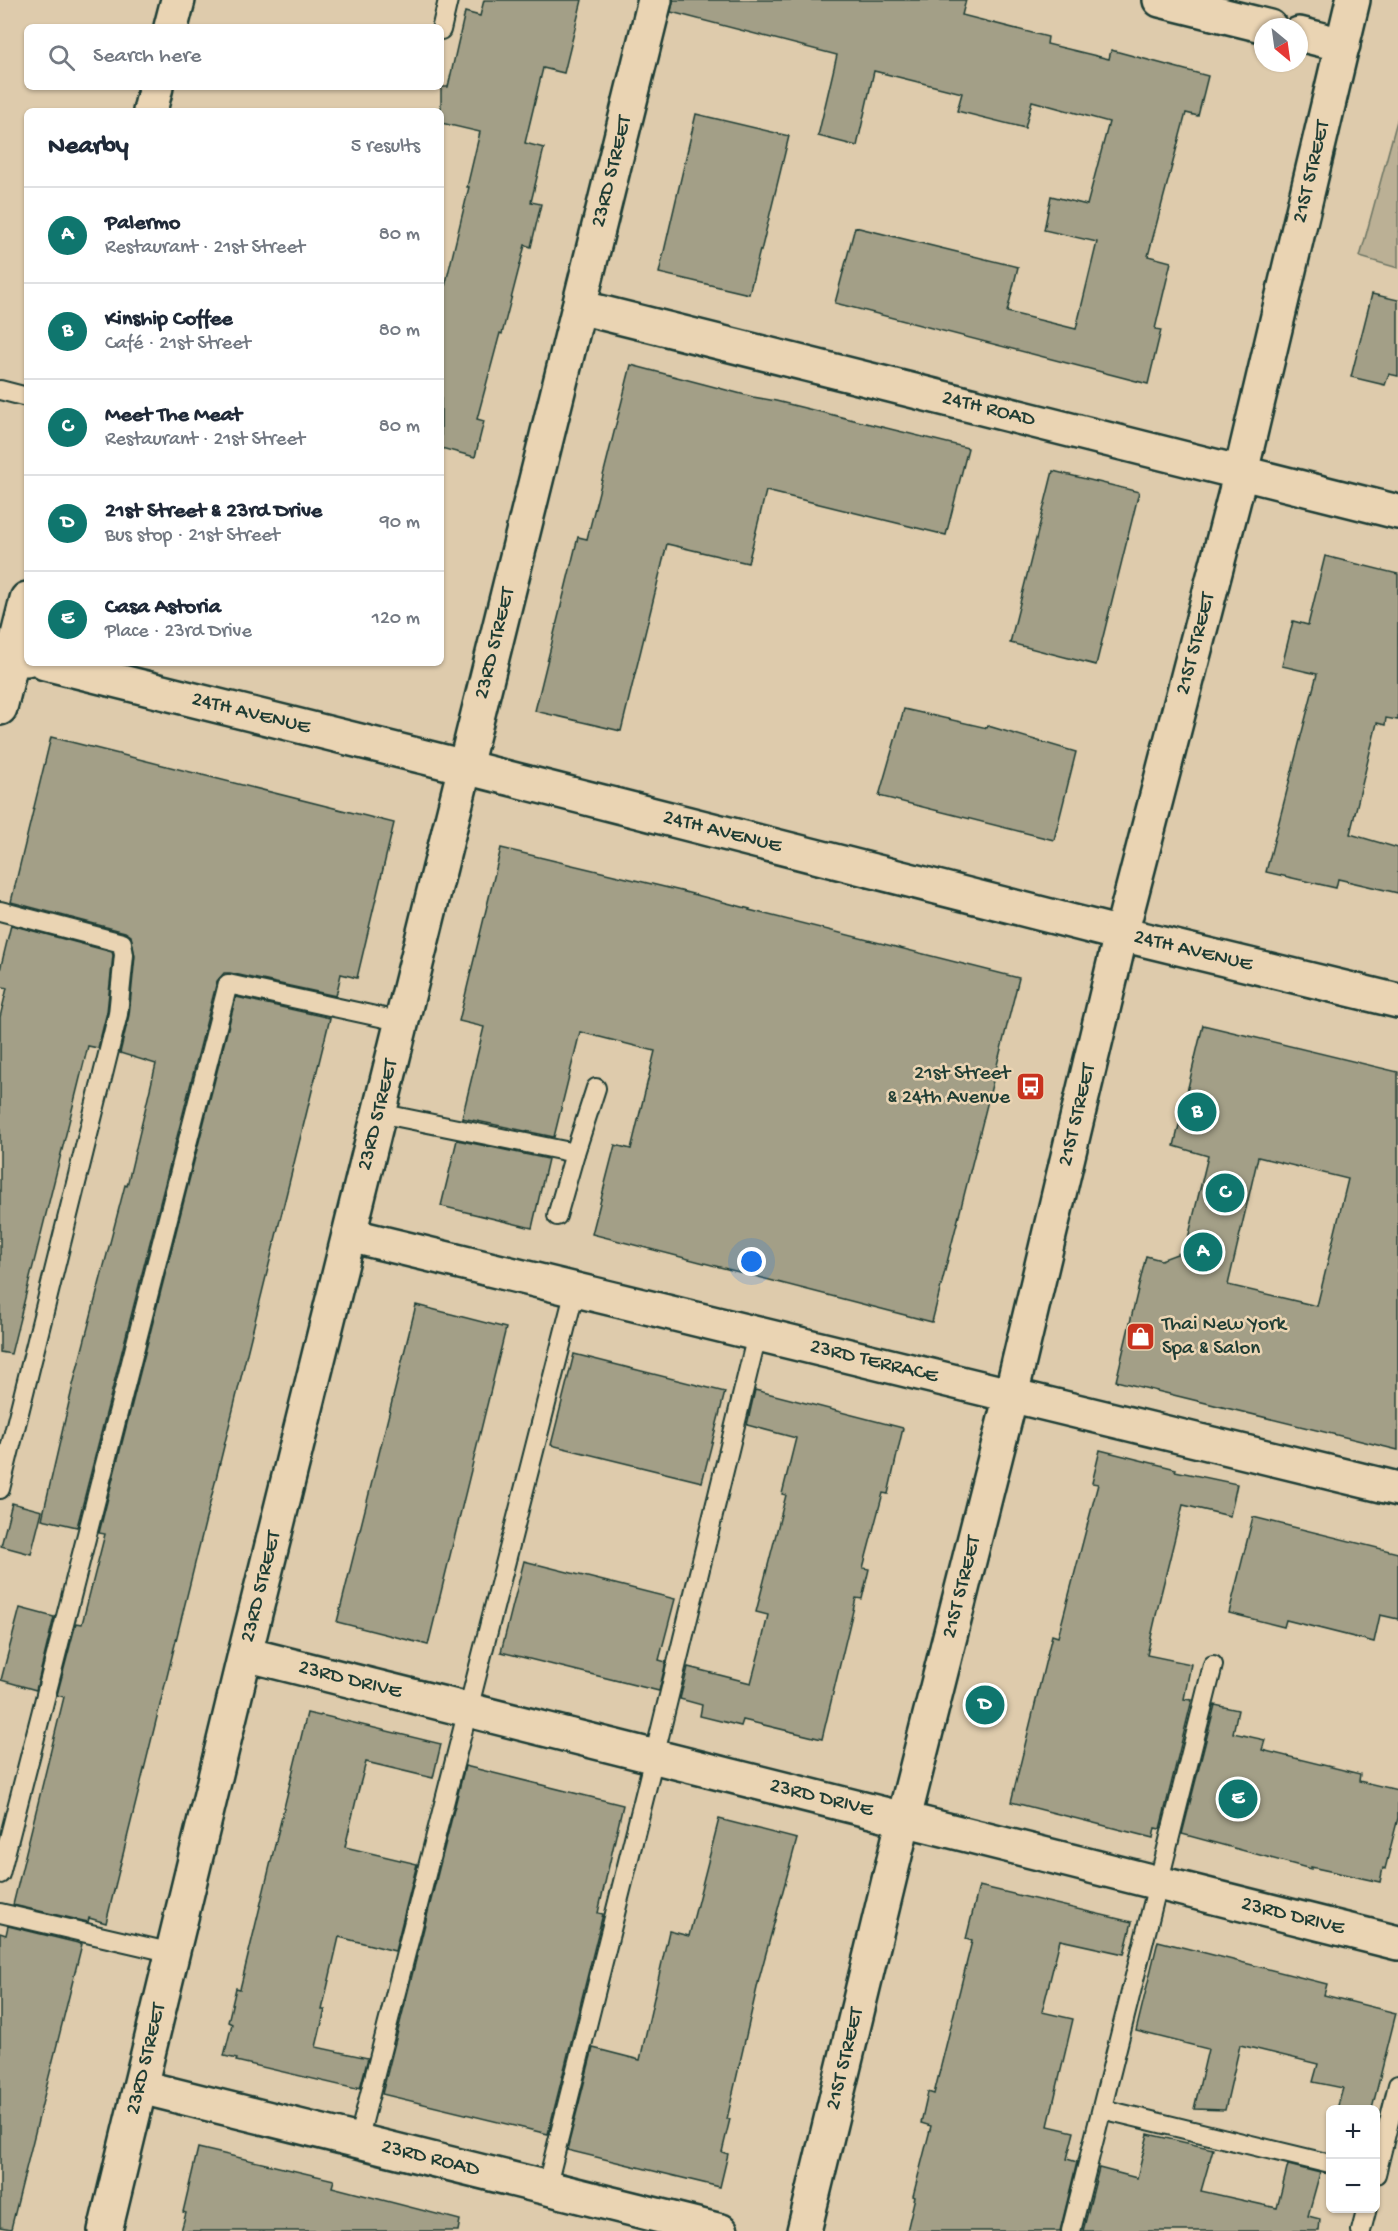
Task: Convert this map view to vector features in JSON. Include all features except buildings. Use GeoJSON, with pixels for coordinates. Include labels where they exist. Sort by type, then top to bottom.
{"type":"FeatureCollection","features":[{"type":"Feature","properties":{"kind":"street"},"geometry":{"type":"LineString","coordinates":[[172,24],[178,0]]}},
{"type":"Feature","properties":{"kind":"street","name":"23RD STREET"},"geometry":{"type":"LineString","coordinates":[[105,2231],[245,1654],[655,0]]}},
{"type":"Feature","properties":{"kind":"street"},"geometry":{"type":"LineString","coordinates":[[1160,0],[1254,23]]}},
{"type":"Feature","properties":{"kind":"street","name":"21ST STREET"},"geometry":{"type":"LineString","coordinates":[[804,2231],[904,1818],[1011,1395],[1122,934],[1241,472],[1353,0]]}},
{"type":"Feature","properties":{"kind":"street"},"geometry":{"type":"LineString","coordinates":[[1308,36],[1343,45]]}},
{"type":"Feature","properties":{"kind":"street"},"geometry":{"type":"LineString","coordinates":[[151,108],[155,90]]}},
{"type":"Feature","properties":{"kind":"street","name":"24TH ROAD"},"geometry":{"type":"LineString","coordinates":[[579,308],[1398,512]]}},
{"type":"Feature","properties":{"kind":"street"},"geometry":{"type":"LineString","coordinates":[[0,708],[24,611]]}},
{"type":"Feature","properties":{"kind":"street","name":"24TH AVENUE"},"geometry":{"type":"LineString","coordinates":[[57,666],[1122,934],[1398,1001]]}},
{"type":"Feature","properties":{"kind":"street","name":"23RD TERRACE"},"geometry":{"type":"LineString","coordinates":[[349,1235],[1398,1489]]}},
{"type":"Feature","properties":{"kind":"street","name":"23RD DRIVE"},"geometry":{"type":"LineString","coordinates":[[245,1654],[1398,1943]]}},
{"type":"Feature","properties":{"kind":"street","name":"23RD ROAD"},"geometry":{"type":"LineString","coordinates":[[141,2088],[721,2231]]}},
{"type":"Feature","properties":{"kind":"lane"},"geometry":{"type":"LineString","coordinates":[[442,24],[448,0]]}},
{"type":"Feature","properties":{"kind":"lane"},"geometry":{"type":"LineString","coordinates":[[0,390],[24,396]]}},
{"type":"Feature","properties":{"kind":"lane"},"geometry":{"type":"LineString","coordinates":[[0,911],[122,943],[124,955],[118,1014],[0,1489]]}},
{"type":"Feature","properties":{"kind":"lane"},"geometry":{"type":"LineString","coordinates":[[0,1874],[228,984],[402,1022]]}},
{"type":"Feature","properties":{"kind":"lane"},"geometry":{"type":"LineString","coordinates":[[557,1216],[596,1088]]}},
{"type":"Feature","properties":{"kind":"lane"},"geometry":{"type":"LineString","coordinates":[[379,1113],[575,1153]]}},
{"type":"Feature","properties":{"kind":"lane"},"geometry":{"type":"LineString","coordinates":[[358,2141],[574,1290]]}},
{"type":"Feature","properties":{"kind":"lane"},"geometry":{"type":"LineString","coordinates":[[546,2189],[757,1335]]}},
{"type":"Feature","properties":{"kind":"lane"},"geometry":{"type":"LineString","coordinates":[[1071,2231],[1213,1665]]}},
{"type":"Feature","properties":{"kind":"lane"},"geometry":{"type":"LineString","coordinates":[[0,1913],[173,1953]]}},
{"type":"Feature","properties":{"kind":"lane"},"geometry":{"type":"LineString","coordinates":[[1380,2159],[1398,2085]]}},
{"type":"Feature","properties":{"kind":"lane"},"geometry":{"type":"LineString","coordinates":[[1102,2109],[1326,2163]]}},
{"type":"Feature","properties":{"kind":"lane"},"geometry":{"type":"LineString","coordinates":[[1361,2231],[1366,2213]]}},
{"type":"Feature","properties":{"kind":"shaded area"},"geometry":{"type":"Polygon","coordinates":[[[1398,117],[1398,268],[1360,257],[1398,117]]]}},
{"type":"Feature","properties":{"kind":"place","name":"21st Street & 24th Avenue"},"geometry":{"type":"Point","coordinates":[1031,1086]}},
{"type":"Feature","properties":{"kind":"place","name":"Kinship Coffee"},"geometry":{"type":"Point","coordinates":[1197,1112]}},
{"type":"Feature","properties":{"kind":"place","name":"Meet The Meat"},"geometry":{"type":"Point","coordinates":[1225,1193]}},
{"type":"Feature","properties":{"kind":"place","name":"Palermo"},"geometry":{"type":"Point","coordinates":[1203,1252]}},
{"type":"Feature","properties":{"kind":"place","name":"Thai New York Spa & Salon"},"geometry":{"type":"Point","coordinates":[1141,1337]}},
{"type":"Feature","properties":{"kind":"place","name":"21st Street & 23rd Drive"},"geometry":{"type":"Point","coordinates":[985,1705]}},
{"type":"Feature","properties":{"kind":"place","name":"Casa Astoria"},"geometry":{"type":"Point","coordinates":[1238,1799]}}]}
